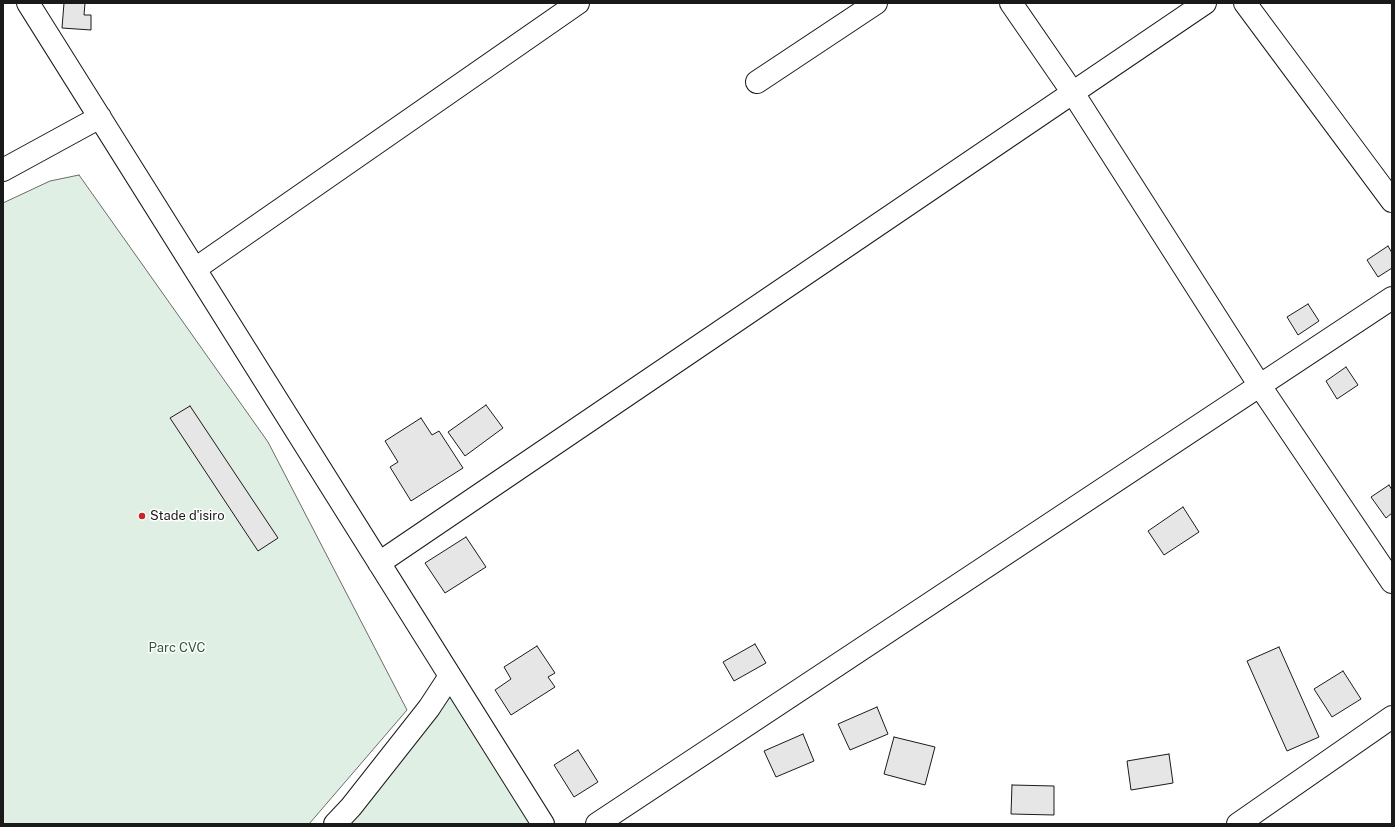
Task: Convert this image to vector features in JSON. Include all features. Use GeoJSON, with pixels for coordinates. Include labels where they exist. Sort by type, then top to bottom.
{"type":"FeatureCollection","features":[{"type":"Feature","properties":{"kind":"street"},"geometry":{"type":"LineString","coordinates":[[28,3],[543,824]]}},
{"type":"Feature","properties":{"kind":"street"},"geometry":{"type":"LineString","coordinates":[[195,269],[578,3]]}},
{"type":"Feature","properties":{"kind":"street"},"geometry":{"type":"LineString","coordinates":[[757,82],[876,3]]}},
{"type":"Feature","properties":{"kind":"street"},"geometry":{"type":"LineString","coordinates":[[1011,3],[1073,93],[1260,386],[1392,582]]}},
{"type":"Feature","properties":{"kind":"street"},"geometry":{"type":"LineString","coordinates":[[379,563],[1205,3]]}},
{"type":"Feature","properties":{"kind":"street"},"geometry":{"type":"LineString","coordinates":[[1245,3],[1392,201]]}},
{"type":"Feature","properties":{"kind":"street"},"geometry":{"type":"LineString","coordinates":[[3,170],[100,117]]}},
{"type":"Feature","properties":{"kind":"street"},"geometry":{"type":"LineString","coordinates":[[596,824],[1392,298]]}},
{"type":"Feature","properties":{"kind":"street"},"geometry":{"type":"LineString","coordinates":[[335,824],[352,807],[419,720],[450,676]]}},
{"type":"Feature","properties":{"kind":"street"},"geometry":{"type":"LineString","coordinates":[[1238,824],[1392,717]]}},
{"type":"Feature","properties":{"kind":"green space","name":"Parc CVC"},"geometry":{"type":"Polygon","coordinates":[[[79,175],[268,442],[407,710],[309,824],[3,824],[3,203],[50,181],[79,175]]]}},
{"type":"Feature","properties":{"kind":"green space"},"geometry":{"type":"Polygon","coordinates":[[[451,689],[533,824],[344,824],[451,689]]]}},
{"type":"Feature","properties":{"kind":"building"},"geometry":{"type":"Polygon","coordinates":[[[64,3],[85,3],[84,15],[91,15],[91,30],[62,28],[64,3]]]}},
{"type":"Feature","properties":{"kind":"building"},"geometry":{"type":"Polygon","coordinates":[[[1388,246],[1392,253],[1392,268],[1378,277],[1367,260],[1388,246]]]}},
{"type":"Feature","properties":{"kind":"building"},"geometry":{"type":"Polygon","coordinates":[[[1308,304],[1319,321],[1298,335],[1287,317],[1308,304]]]}},
{"type":"Feature","properties":{"kind":"building"},"geometry":{"type":"Polygon","coordinates":[[[1346,367],[1358,385],[1337,399],[1326,381],[1346,367]]]}},
{"type":"Feature","properties":{"kind":"building"},"geometry":{"type":"Polygon","coordinates":[[[486,405],[503,428],[465,456],[448,432],[486,405]]]}},
{"type":"Feature","properties":{"kind":"building"},"geometry":{"type":"Polygon","coordinates":[[[190,406],[278,538],[258,551],[170,418],[190,406]]]}},
{"type":"Feature","properties":{"kind":"building"},"geometry":{"type":"Polygon","coordinates":[[[421,418],[432,435],[439,431],[463,468],[411,501],[390,467],[398,462],[385,441],[421,418]]]}},
{"type":"Feature","properties":{"kind":"building"},"geometry":{"type":"Polygon","coordinates":[[[1389,485],[1392,490],[1392,513],[1386,518],[1371,497],[1389,485]]]}},
{"type":"Feature","properties":{"kind":"building"},"geometry":{"type":"Polygon","coordinates":[[[1183,507],[1199,532],[1164,555],[1148,531],[1183,507]]]}},
{"type":"Feature","properties":{"kind":"building"},"geometry":{"type":"Polygon","coordinates":[[[466,537],[486,567],[445,593],[425,563],[466,537]]]}},
{"type":"Feature","properties":{"kind":"building"},"geometry":{"type":"Polygon","coordinates":[[[755,644],[766,663],[734,681],[723,662],[755,644]]]}},
{"type":"Feature","properties":{"kind":"building"},"geometry":{"type":"Polygon","coordinates":[[[537,646],[555,673],[548,677],[555,687],[511,715],[495,690],[511,679],[504,667],[537,646]]]}},
{"type":"Feature","properties":{"kind":"building"},"geometry":{"type":"Polygon","coordinates":[[[1279,647],[1319,737],[1287,751],[1247,661],[1279,647]]]}},
{"type":"Feature","properties":{"kind":"building"},"geometry":{"type":"Polygon","coordinates":[[[1343,671],[1361,699],[1332,717],[1314,689],[1343,671]]]}},
{"type":"Feature","properties":{"kind":"building"},"geometry":{"type":"Polygon","coordinates":[[[877,707],[888,734],[850,750],[838,724],[877,707]]]}},
{"type":"Feature","properties":{"kind":"building"},"geometry":{"type":"Polygon","coordinates":[[[803,734],[814,761],[776,777],[764,751],[803,734]]]}},
{"type":"Feature","properties":{"kind":"building"},"geometry":{"type":"Polygon","coordinates":[[[894,737],[935,747],[925,785],[884,774],[894,737]]]}},
{"type":"Feature","properties":{"kind":"building"},"geometry":{"type":"Polygon","coordinates":[[[578,750],[598,782],[574,797],[554,765],[578,750]]]}},
{"type":"Feature","properties":{"kind":"building"},"geometry":{"type":"Polygon","coordinates":[[[1169,754],[1173,783],[1131,790],[1127,761],[1169,754]]]}},
{"type":"Feature","properties":{"kind":"building"},"geometry":{"type":"Polygon","coordinates":[[[1012,785],[1054,786],[1054,815],[1011,814],[1012,785]]]}},
{"type":"Feature","properties":{"kind":"place","name":"Stade d'isiro"},"geometry":{"type":"Point","coordinates":[142,516]}}]}
